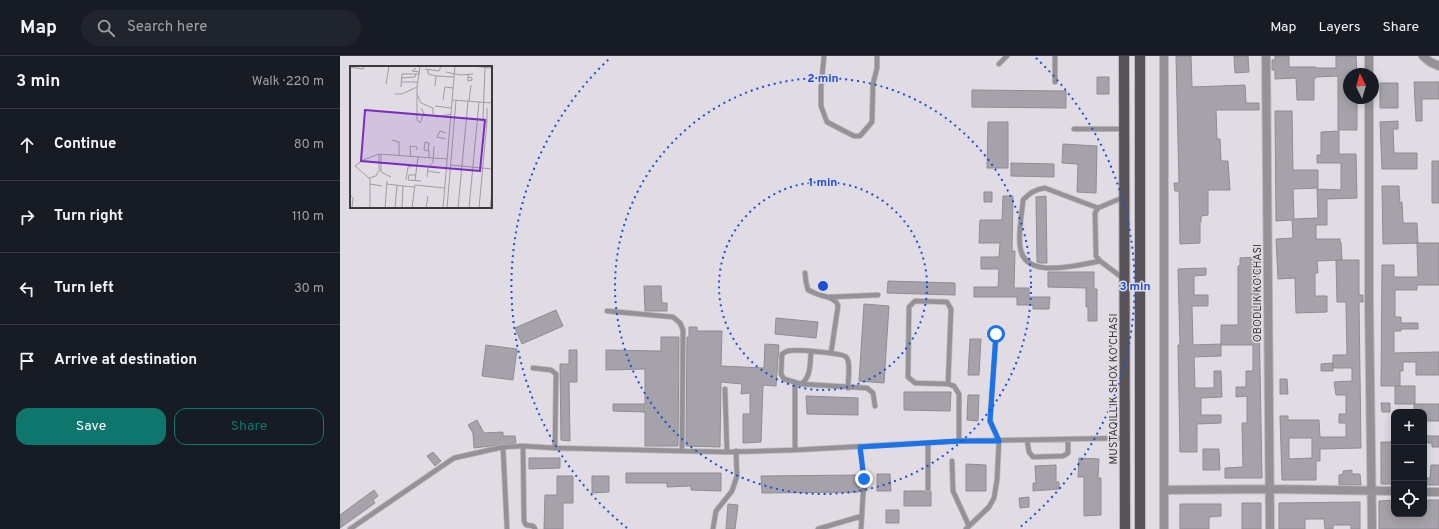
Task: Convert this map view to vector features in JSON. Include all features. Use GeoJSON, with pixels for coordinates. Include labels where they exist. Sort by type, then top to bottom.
{"type":"FeatureCollection","features":[{"type":"Feature","properties":{"kind":"main road","name":"MUSTAQILLIK SHOX KO'CHASI"},"geometry":{"type":"LineString","coordinates":[[1124,56],[1125,529]]}},
{"type":"Feature","properties":{"kind":"main road"},"geometry":{"type":"LineString","coordinates":[[1140,56],[1140,529]]}},
{"type":"Feature","properties":{"kind":"street"},"geometry":{"type":"LineString","coordinates":[[1164,56],[1164,529]]}},
{"type":"Feature","properties":{"kind":"street","name":"OBODLIK KO'CHASI"},"geometry":{"type":"LineString","coordinates":[[1266,56],[1270,529]]}},
{"type":"Feature","properties":{"kind":"street"},"geometry":{"type":"LineString","coordinates":[[1369,56],[1369,68]]}},
{"type":"Feature","properties":{"kind":"street"},"geometry":{"type":"LineString","coordinates":[[1422,56],[1439,66]]}},
{"type":"Feature","properties":{"kind":"street"},"geometry":{"type":"LineString","coordinates":[[1369,104],[1369,303],[1372,529]]}},
{"type":"Feature","properties":{"kind":"street"},"geometry":{"type":"LineString","coordinates":[[1164,490],[1270,489],[1391,491]]}},
{"type":"Feature","properties":{"kind":"street"},"geometry":{"type":"LineString","coordinates":[[1427,492],[1439,492]]}},
{"type":"Feature","properties":{"kind":"lane"},"geometry":{"type":"LineString","coordinates":[[824,56],[821,106],[827,122],[854,136],[860,136],[872,122],[873,84],[877,68],[877,56]]}},
{"type":"Feature","properties":{"kind":"lane"},"geometry":{"type":"LineString","coordinates":[[999,64],[1008,56]]}},
{"type":"Feature","properties":{"kind":"lane"},"geometry":{"type":"LineString","coordinates":[[1055,56],[1055,82]]}},
{"type":"Feature","properties":{"kind":"lane"},"geometry":{"type":"LineString","coordinates":[[1074,129],[1124,129]]}},
{"type":"Feature","properties":{"kind":"lane"},"geometry":{"type":"LineString","coordinates":[[1098,208],[1045,188],[1038,188],[1023,200],[1020,247],[1024,259],[1038,268],[1052,269],[1100,261]]}},
{"type":"Feature","properties":{"kind":"lane"},"geometry":{"type":"LineString","coordinates":[[1124,197],[1098,208],[1095,213],[1096,256],[1100,261],[1124,278]]}},
{"type":"Feature","properties":{"kind":"lane"},"geometry":{"type":"LineString","coordinates":[[805,273],[808,290],[835,300],[838,306],[831,353]]}},
{"type":"Feature","properties":{"kind":"lane"},"geometry":{"type":"LineString","coordinates":[[826,297],[878,295]]}},
{"type":"Feature","properties":{"kind":"lane"},"geometry":{"type":"LineString","coordinates":[[948,384],[951,309],[947,302],[915,301],[910,307],[908,378],[915,383],[948,384],[954,386],[959,394],[959,441]]}},
{"type":"Feature","properties":{"kind":"lane"},"geometry":{"type":"LineString","coordinates":[[607,311],[673,317],[680,322],[683,330],[682,451]]}},
{"type":"Feature","properties":{"kind":"lane"},"geometry":{"type":"LineString","coordinates":[[952,461],[953,491],[967,527],[989,507],[994,498],[997,480],[999,441],[990,421],[996,334]]}},
{"type":"Feature","properties":{"kind":"lane"},"geometry":{"type":"LineString","coordinates":[[848,388],[849,362],[846,357],[840,354],[811,352],[787,351],[782,354],[781,374],[784,379],[801,384],[848,388],[867,388],[873,393],[875,406]]}},
{"type":"Feature","properties":{"kind":"lane"},"geometry":{"type":"LineString","coordinates":[[801,384],[806,381],[808,376],[811,352]]}},
{"type":"Feature","properties":{"kind":"lane"},"geometry":{"type":"LineString","coordinates":[[533,368],[551,370],[556,374],[555,448]]}},
{"type":"Feature","properties":{"kind":"lane"},"geometry":{"type":"LineString","coordinates":[[794,450],[795,382]]}},
{"type":"Feature","properties":{"kind":"lane"},"geometry":{"type":"LineString","coordinates":[[725,388],[727,452]]}},
{"type":"Feature","properties":{"kind":"lane"},"geometry":{"type":"LineString","coordinates":[[350,529],[454,458],[503,447],[523,446],[727,452],[860,447],[959,441],[1125,438]]}},
{"type":"Feature","properties":{"kind":"lane"},"geometry":{"type":"LineString","coordinates":[[1027,440],[1029,452],[1033,457],[1063,456],[1068,453],[1068,439]]}},
{"type":"Feature","properties":{"kind":"lane"},"geometry":{"type":"LineString","coordinates":[[928,443],[928,489]]}},
{"type":"Feature","properties":{"kind":"lane"},"geometry":{"type":"LineString","coordinates":[[523,446],[524,521],[526,525],[533,526],[534,529]]}},
{"type":"Feature","properties":{"kind":"lane"},"geometry":{"type":"LineString","coordinates":[[503,447],[507,529]]}},
{"type":"Feature","properties":{"kind":"lane"},"geometry":{"type":"LineString","coordinates":[[860,447],[864,479],[861,529]]}},
{"type":"Feature","properties":{"kind":"lane"},"geometry":{"type":"LineString","coordinates":[[714,529],[716,511],[732,491],[737,476],[736,451]]}},
{"type":"Feature","properties":{"kind":"lane"},"geometry":{"type":"LineString","coordinates":[[818,529],[862,516]]}},
{"type":"Feature","properties":{"kind":"building"},"geometry":{"type":"Polygon","coordinates":[[[1176,56],[1191,56],[1192,87],[1245,85],[1246,103],[1259,103],[1259,110],[1216,110],[1217,139],[1220,139],[1221,161],[1228,161],[1230,190],[1208,190],[1208,215],[1201,216],[1200,243],[1180,244],[1179,191],[1175,191],[1174,183],[1179,183],[1176,56]]]}},
{"type":"Feature","properties":{"kind":"building"},"geometry":{"type":"Polygon","coordinates":[[[1234,56],[1248,56],[1249,72],[1235,73],[1234,56]]]}},
{"type":"Feature","properties":{"kind":"building"},"geometry":{"type":"Polygon","coordinates":[[[1275,56],[1289,56],[1289,67],[1336,68],[1336,56],[1356,56],[1357,68],[1343,68],[1343,104],[1357,104],[1357,130],[1338,130],[1338,76],[1314,78],[1314,100],[1297,100],[1296,78],[1275,79],[1275,70],[1272,70],[1272,60],[1275,60],[1275,56]]]}},
{"type":"Feature","properties":{"kind":"building"},"geometry":{"type":"Polygon","coordinates":[[[1097,77],[1109,77],[1109,94],[1097,94],[1097,77]]]}},
{"type":"Feature","properties":{"kind":"building"},"geometry":{"type":"Polygon","coordinates":[[[1414,82],[1439,82],[1439,99],[1422,99],[1422,121],[1416,121],[1414,82]]]}},
{"type":"Feature","properties":{"kind":"building"},"geometry":{"type":"Polygon","coordinates":[[[1380,83],[1398,83],[1398,108],[1380,108],[1380,83]]]}},
{"type":"Feature","properties":{"kind":"building"},"geometry":{"type":"Polygon","coordinates":[[[972,90],[1066,91],[1066,108],[972,107],[972,90]]]}},
{"type":"Feature","properties":{"kind":"building"},"geometry":{"type":"Polygon","coordinates":[[[1275,111],[1292,111],[1293,170],[1318,170],[1318,188],[1293,189],[1294,219],[1318,218],[1317,189],[1341,190],[1341,163],[1317,163],[1317,155],[1321,155],[1321,132],[1339,131],[1339,154],[1356,154],[1357,198],[1327,199],[1327,225],[1316,225],[1316,239],[1340,239],[1341,242],[1342,260],[1317,261],[1318,273],[1315,273],[1315,296],[1327,296],[1327,312],[1296,313],[1295,278],[1278,279],[1276,239],[1293,238],[1292,220],[1276,221],[1275,111]]]}},
{"type":"Feature","properties":{"kind":"building"},"geometry":{"type":"Polygon","coordinates":[[[1398,121],[1398,129],[1393,129],[1394,153],[1417,153],[1417,169],[1382,169],[1380,122],[1398,121]]]}},
{"type":"Feature","properties":{"kind":"building"},"geometry":{"type":"Polygon","coordinates":[[[988,122],[1008,122],[1008,168],[987,168],[988,122]]]}},
{"type":"Feature","properties":{"kind":"building"},"geometry":{"type":"Polygon","coordinates":[[[1063,144],[1097,146],[1096,193],[1077,192],[1078,164],[1062,163],[1063,144]]]}},
{"type":"Feature","properties":{"kind":"building"},"geometry":{"type":"Polygon","coordinates":[[[1432,161],[1439,161],[1439,203],[1432,203],[1432,161]]]}},
{"type":"Feature","properties":{"kind":"building"},"geometry":{"type":"Polygon","coordinates":[[[1011,163],[1054,164],[1054,177],[1011,176],[1011,163]]]}},
{"type":"Feature","properties":{"kind":"building"},"geometry":{"type":"Polygon","coordinates":[[[1382,186],[1399,186],[1400,203],[1402,202],[1403,223],[1417,223],[1418,243],[1383,244],[1382,186]]]}},
{"type":"Feature","properties":{"kind":"building"},"geometry":{"type":"Polygon","coordinates":[[[984,192],[992,192],[992,202],[984,202],[984,192]]]}},
{"type":"Feature","properties":{"kind":"building"},"geometry":{"type":"Polygon","coordinates":[[[1003,196],[1013,196],[1012,251],[1015,251],[1014,288],[1029,288],[1029,297],[1050,297],[1049,309],[1033,309],[1033,305],[1017,305],[1017,297],[974,297],[974,287],[998,287],[999,269],[981,269],[981,257],[999,257],[1000,243],[979,243],[980,220],[1002,220],[1003,196]]]}},
{"type":"Feature","properties":{"kind":"building"},"geometry":{"type":"Polygon","coordinates":[[[1046,196],[1047,263],[1040,263],[1037,262],[1036,197],[1046,196]]]}},
{"type":"Feature","properties":{"kind":"building"},"geometry":{"type":"Polygon","coordinates":[[[1417,243],[1439,243],[1439,285],[1417,285],[1417,290],[1395,290],[1395,317],[1401,317],[1401,323],[1418,323],[1418,329],[1401,329],[1401,331],[1394,331],[1394,353],[1439,352],[1439,375],[1416,375],[1416,362],[1403,362],[1403,371],[1400,371],[1400,386],[1381,386],[1382,265],[1394,265],[1394,277],[1418,277],[1417,243]]]}},
{"type":"Feature","properties":{"kind":"building"},"geometry":{"type":"Polygon","coordinates":[[[1258,257],[1262,478],[1225,478],[1225,468],[1243,467],[1242,423],[1247,423],[1247,396],[1236,397],[1236,387],[1246,387],[1246,371],[1253,371],[1253,345],[1221,345],[1221,325],[1238,325],[1238,266],[1240,266],[1240,258],[1258,257]]]}},
{"type":"Feature","properties":{"kind":"building"},"geometry":{"type":"Polygon","coordinates":[[[1336,260],[1359,260],[1359,295],[1363,295],[1363,302],[1359,302],[1361,448],[1320,449],[1320,461],[1316,461],[1316,480],[1282,480],[1280,416],[1288,416],[1288,420],[1319,420],[1320,437],[1346,437],[1346,423],[1339,423],[1339,414],[1346,414],[1346,395],[1336,395],[1334,382],[1352,381],[1352,368],[1333,368],[1333,355],[1347,355],[1346,302],[1337,302],[1336,260]],[[1289,438],[1289,459],[1312,458],[1312,438],[1289,438]]]}},
{"type":"Feature","properties":{"kind":"building"},"geometry":{"type":"Polygon","coordinates":[[[1206,268],[1206,275],[1194,276],[1194,295],[1208,295],[1208,306],[1192,306],[1193,345],[1221,344],[1221,356],[1194,357],[1195,388],[1214,388],[1214,371],[1221,371],[1222,397],[1201,398],[1201,415],[1221,415],[1221,423],[1197,424],[1197,452],[1180,452],[1178,269],[1206,268]]]}},
{"type":"Feature","properties":{"kind":"building"},"geometry":{"type":"Polygon","coordinates":[[[1048,272],[1094,272],[1094,289],[1097,289],[1097,321],[1088,321],[1086,288],[1048,287],[1048,272]]]}},
{"type":"Feature","properties":{"kind":"building"},"geometry":{"type":"Polygon","coordinates":[[[888,281],[955,283],[955,295],[887,293],[888,281]]]}},
{"type":"Feature","properties":{"kind":"building"},"geometry":{"type":"Polygon","coordinates":[[[644,286],[661,286],[662,303],[667,303],[667,311],[645,311],[644,286]]]}},
{"type":"Feature","properties":{"kind":"building"},"geometry":{"type":"Polygon","coordinates":[[[864,304],[889,306],[884,383],[859,381],[864,304]]]}},
{"type":"Feature","properties":{"kind":"building"},"geometry":{"type":"Polygon","coordinates":[[[556,310],[563,326],[522,344],[515,328],[556,310]]]}},
{"type":"Feature","properties":{"kind":"building"},"geometry":{"type":"Polygon","coordinates":[[[776,318],[818,322],[816,338],[775,334],[776,318]]]}},
{"type":"Feature","properties":{"kind":"building"},"geometry":{"type":"Polygon","coordinates":[[[689,327],[697,327],[697,331],[722,331],[721,366],[764,368],[765,344],[779,345],[776,386],[763,385],[761,442],[743,443],[743,414],[750,414],[750,393],[741,394],[742,384],[721,382],[720,447],[686,446],[687,337],[689,337],[689,327]]]}},
{"type":"Feature","properties":{"kind":"building"},"geometry":{"type":"Polygon","coordinates":[[[661,337],[679,337],[678,446],[645,446],[645,412],[613,411],[613,404],[645,404],[645,369],[606,370],[606,350],[661,351],[661,337]]]}},
{"type":"Feature","properties":{"kind":"building"},"geometry":{"type":"Polygon","coordinates":[[[970,339],[981,339],[979,375],[968,375],[970,339]]]}},
{"type":"Feature","properties":{"kind":"building"},"geometry":{"type":"Polygon","coordinates":[[[486,345],[517,349],[513,380],[482,376],[486,345]]]}},
{"type":"Feature","properties":{"kind":"building"},"geometry":{"type":"Polygon","coordinates":[[[569,350],[577,350],[577,382],[569,382],[570,441],[561,440],[560,364],[569,364],[569,350]]]}},
{"type":"Feature","properties":{"kind":"building"},"geometry":{"type":"Polygon","coordinates":[[[1333,363],[1333,371],[1321,371],[1321,364],[1333,363]]]}},
{"type":"Feature","properties":{"kind":"building"},"geometry":{"type":"Polygon","coordinates":[[[1280,379],[1287,379],[1288,394],[1280,394],[1280,379]]]}},
{"type":"Feature","properties":{"kind":"building"},"geometry":{"type":"Polygon","coordinates":[[[1395,386],[1415,386],[1415,404],[1395,404],[1395,386]]]}},
{"type":"Feature","properties":{"kind":"building"},"geometry":{"type":"Polygon","coordinates":[[[904,392],[951,392],[950,411],[904,410],[904,392]]]}},
{"type":"Feature","properties":{"kind":"building"},"geometry":{"type":"Polygon","coordinates":[[[968,395],[979,395],[978,421],[967,420],[968,395]]]}},
{"type":"Feature","properties":{"kind":"building"},"geometry":{"type":"Polygon","coordinates":[[[806,396],[858,398],[858,415],[807,414],[806,396]]]}},
{"type":"Feature","properties":{"kind":"building"},"geometry":{"type":"Polygon","coordinates":[[[1381,403],[1390,403],[1390,412],[1382,412],[1381,403]]]}},
{"type":"Feature","properties":{"kind":"building"},"geometry":{"type":"Polygon","coordinates":[[[1414,404],[1439,404],[1439,421],[1427,421],[1427,409],[1414,409],[1414,404]]]}},
{"type":"Feature","properties":{"kind":"building"},"geometry":{"type":"Polygon","coordinates":[[[477,420],[484,433],[503,432],[503,436],[515,436],[516,443],[474,448],[473,433],[468,425],[477,420]]]}},
{"type":"Feature","properties":{"kind":"building"},"geometry":{"type":"Polygon","coordinates":[[[1427,436],[1439,436],[1439,447],[1432,447],[1432,443],[1427,443],[1427,436]]]}},
{"type":"Feature","properties":{"kind":"building"},"geometry":{"type":"Polygon","coordinates":[[[1381,442],[1391,442],[1391,484],[1381,484],[1381,442]]]}},
{"type":"Feature","properties":{"kind":"building"},"geometry":{"type":"Polygon","coordinates":[[[1203,449],[1219,449],[1220,470],[1203,470],[1203,449]]]}},
{"type":"Feature","properties":{"kind":"building"},"geometry":{"type":"Polygon","coordinates":[[[433,452],[441,461],[435,466],[427,456],[433,452]]]}},
{"type":"Feature","properties":{"kind":"building"},"geometry":{"type":"Polygon","coordinates":[[[529,458],[560,458],[560,468],[529,469],[529,458]]]}},
{"type":"Feature","properties":{"kind":"building"},"geometry":{"type":"Polygon","coordinates":[[[1079,458],[1099,459],[1098,478],[1101,478],[1101,515],[1084,516],[1084,477],[1078,477],[1079,458]]]}},
{"type":"Feature","properties":{"kind":"building"},"geometry":{"type":"Polygon","coordinates":[[[966,464],[986,465],[986,491],[966,491],[966,464]]]}},
{"type":"Feature","properties":{"kind":"building"},"geometry":{"type":"Polygon","coordinates":[[[1056,465],[1056,482],[1059,482],[1059,489],[1033,491],[1033,483],[1036,483],[1035,466],[1056,465]]]}},
{"type":"Feature","properties":{"kind":"building"},"geometry":{"type":"Polygon","coordinates":[[[1431,465],[1439,465],[1439,485],[1427,485],[1427,478],[1430,478],[1431,465]]]}},
{"type":"Feature","properties":{"kind":"building"},"geometry":{"type":"Polygon","coordinates":[[[1352,470],[1352,474],[1360,474],[1361,485],[1339,485],[1339,475],[1343,474],[1343,471],[1352,470]]]}},
{"type":"Feature","properties":{"kind":"building"},"geometry":{"type":"Polygon","coordinates":[[[626,473],[721,473],[721,491],[691,490],[691,486],[667,487],[667,483],[626,483],[626,473]]]}},
{"type":"Feature","properties":{"kind":"building"},"geometry":{"type":"Polygon","coordinates":[[[877,474],[890,474],[891,491],[877,491],[877,474]]]}},
{"type":"Feature","properties":{"kind":"building"},"geometry":{"type":"Polygon","coordinates":[[[860,475],[859,492],[762,493],[761,476],[860,475]]]}},
{"type":"Feature","properties":{"kind":"building"},"geometry":{"type":"Polygon","coordinates":[[[557,476],[573,476],[573,503],[563,503],[563,529],[544,529],[545,495],[557,495],[557,476]]]}},
{"type":"Feature","properties":{"kind":"building"},"geometry":{"type":"Polygon","coordinates":[[[592,476],[609,476],[609,492],[592,493],[592,476]]]}},
{"type":"Feature","properties":{"kind":"building"},"geometry":{"type":"Polygon","coordinates":[[[374,490],[378,496],[373,500],[375,503],[340,528],[340,515],[374,490]]]}},
{"type":"Feature","properties":{"kind":"building"},"geometry":{"type":"Polygon","coordinates":[[[904,491],[925,491],[928,493],[931,491],[931,506],[904,506],[904,491]]]}},
{"type":"Feature","properties":{"kind":"building"},"geometry":{"type":"Polygon","coordinates":[[[1029,497],[1029,507],[1020,508],[1019,498],[1029,497]]]}},
{"type":"Feature","properties":{"kind":"building"},"geometry":{"type":"Polygon","coordinates":[[[1391,500],[1391,517],[1427,517],[1427,500],[1439,500],[1439,529],[1379,529],[1379,501],[1391,500]]]}},
{"type":"Feature","properties":{"kind":"building"},"geometry":{"type":"Polygon","coordinates":[[[1360,502],[1360,529],[1351,529],[1351,525],[1333,525],[1333,529],[1325,529],[1324,519],[1305,519],[1305,529],[1279,529],[1279,503],[1360,502]]]}},
{"type":"Feature","properties":{"kind":"building"},"geometry":{"type":"Polygon","coordinates":[[[1242,503],[1261,503],[1261,529],[1242,529],[1242,503]]]}},
{"type":"Feature","properties":{"kind":"building"},"geometry":{"type":"Polygon","coordinates":[[[728,504],[738,505],[735,529],[726,529],[728,504]]]}},
{"type":"Feature","properties":{"kind":"building"},"geometry":{"type":"Polygon","coordinates":[[[1180,504],[1221,504],[1221,516],[1209,517],[1209,529],[1180,529],[1180,504]]]}},
{"type":"Feature","properties":{"kind":"building"},"geometry":{"type":"Polygon","coordinates":[[[886,510],[899,510],[899,523],[886,523],[886,510]]]}},
{"type":"Feature","properties":{"kind":"route"},"geometry":{"type":"LineString","coordinates":[[864,479],[860,447],[959,441],[999,441],[990,421],[996,334]]}}]}
